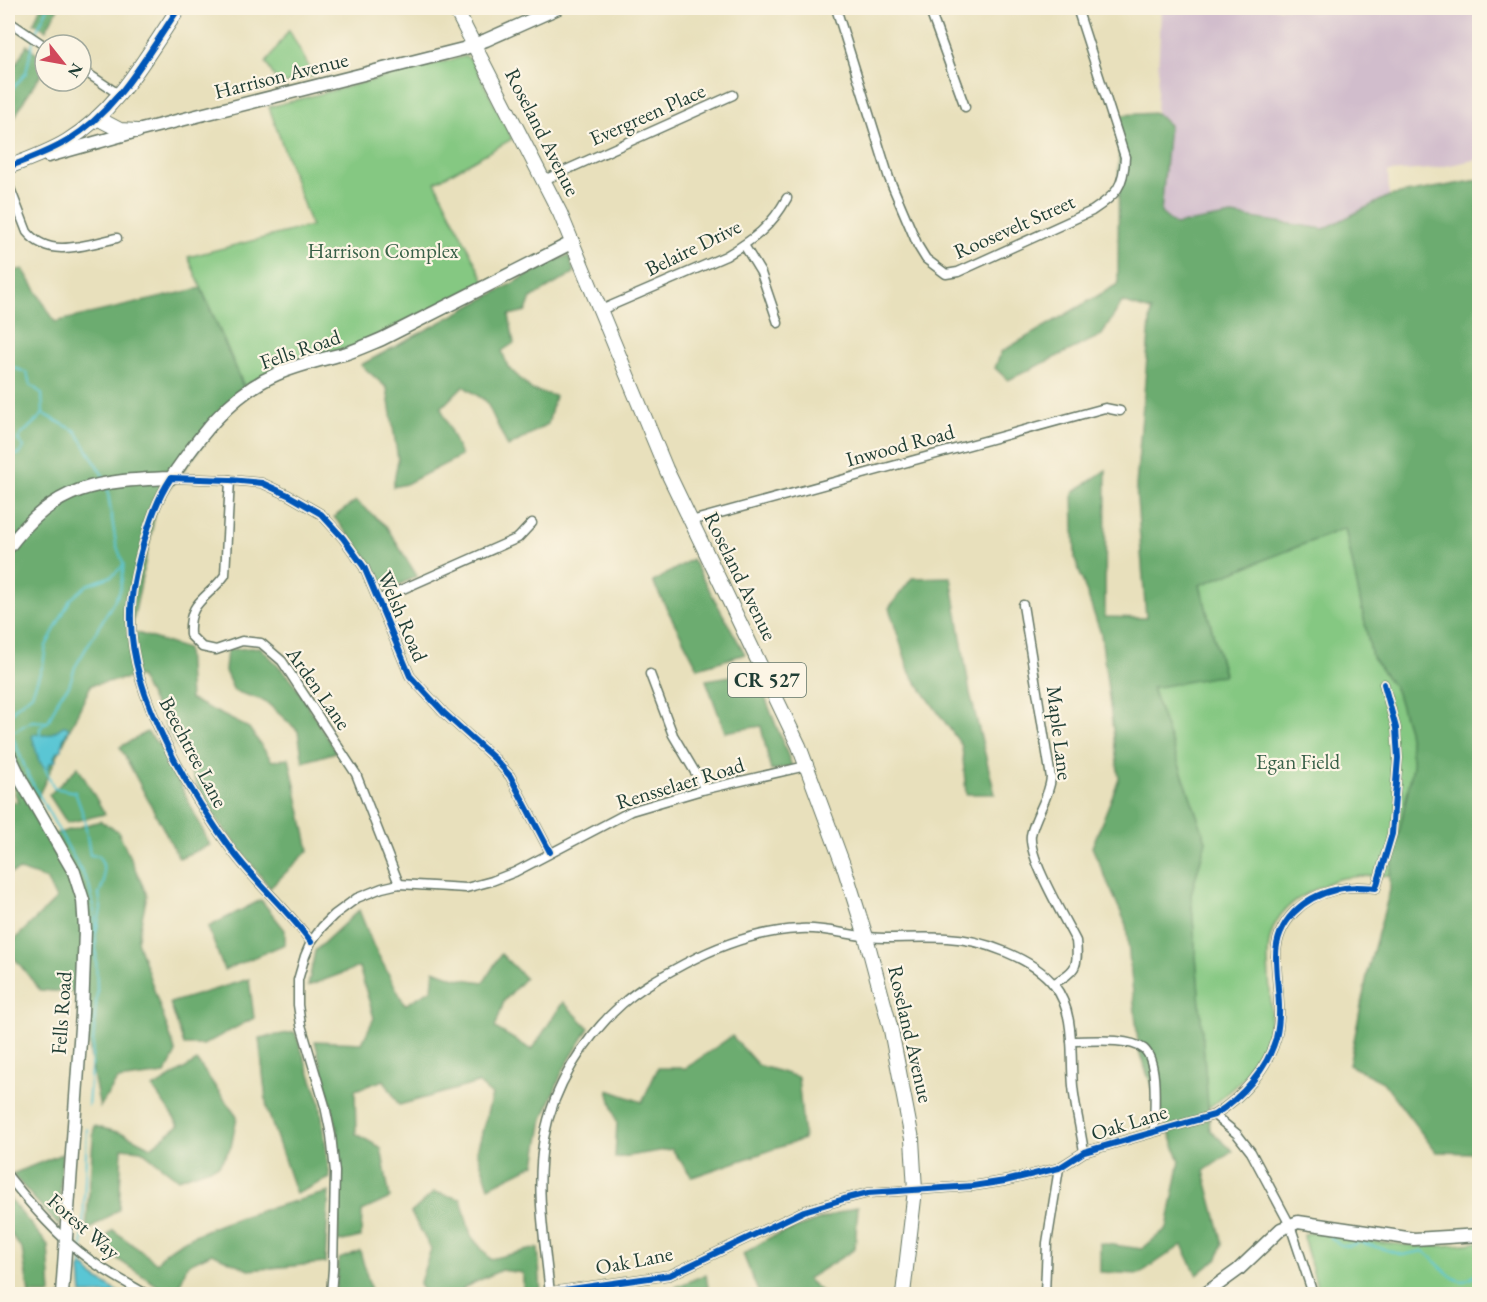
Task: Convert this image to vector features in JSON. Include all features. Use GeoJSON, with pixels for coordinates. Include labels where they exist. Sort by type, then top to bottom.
{"type":"FeatureCollection","features":[{"type":"Feature","properties":{"kind":"main road"},"geometry":{"type":"LineString","coordinates":[[8,166],[67,142],[97,118],[120,95],[178,8]]}},
{"type":"Feature","properties":{"kind":"main road","name":"Roseland Avenue"},"geometry":{"type":"LineString","coordinates":[[455,8],[544,180],[573,242],[666,468],[799,746],[845,870],[891,1030],[912,1139],[915,1190],[903,1294]]}},
{"type":"Feature","properties":{"kind":"main road"},"geometry":{"type":"LineString","coordinates":[[97,118],[120,129],[137,131]]}},
{"type":"Feature","properties":{"kind":"street","name":"Harrison Avenue"},"geometry":{"type":"LineString","coordinates":[[8,166],[475,45],[558,8]]}},
{"type":"Feature","properties":{"kind":"street","name":"Roosevelt Street"},"geometry":{"type":"LineString","coordinates":[[836,8],[889,178],[918,246],[926,259],[946,274],[958,272],[1092,211],[1110,199],[1118,190],[1125,173],[1125,157],[1077,8]]}},
{"type":"Feature","properties":{"kind":"street"},"geometry":{"type":"LineString","coordinates":[[929,8],[965,107]]}},
{"type":"Feature","properties":{"kind":"street"},"geometry":{"type":"LineString","coordinates":[[8,21],[33,38]]}},
{"type":"Feature","properties":{"kind":"street"},"geometry":{"type":"LineString","coordinates":[[93,77],[120,95]]}},
{"type":"Feature","properties":{"kind":"street","name":"Evergreen Place"},"geometry":{"type":"LineString","coordinates":[[544,180],[733,95]]}},
{"type":"Feature","properties":{"kind":"street"},"geometry":{"type":"LineString","coordinates":[[8,183],[27,232],[38,243],[53,249],[61,249],[117,238]]}},
{"type":"Feature","properties":{"kind":"street","name":"Belaire Drive"},"geometry":{"type":"LineString","coordinates":[[601,310],[726,256],[765,228],[777,216],[787,198]]}},
{"type":"Feature","properties":{"kind":"street","name":"Fells Road"},"geometry":{"type":"LineString","coordinates":[[171,478],[204,433],[226,409],[254,386],[298,366],[349,352],[381,339],[573,242]]}},
{"type":"Feature","properties":{"kind":"street"},"geometry":{"type":"LineString","coordinates":[[744,245],[761,273],[778,323]]}},
{"type":"Feature","properties":{"kind":"street","name":"Inwood Road"},"geometry":{"type":"LineString","coordinates":[[691,521],[1105,408],[1119,411]]}},
{"type":"Feature","properties":{"kind":"street"},"geometry":{"type":"LineString","coordinates":[[8,548],[38,515],[52,504],[83,488],[105,483],[171,478]]}},
{"type":"Feature","properties":{"kind":"street","name":"Welsh Road"},"geometry":{"type":"LineString","coordinates":[[171,478],[262,483],[321,514],[343,538],[364,567],[410,676],[444,713],[495,759],[510,776],[550,852]]}},
{"type":"Feature","properties":{"kind":"street","name":"Beechtree Lane"},"geometry":{"type":"LineString","coordinates":[[171,478],[154,510],[133,587],[131,625],[148,704],[154,721],[194,793],[223,837],[242,863],[311,942]]}},
{"type":"Feature","properties":{"kind":"street","name":"Arden Lane"},"geometry":{"type":"LineString","coordinates":[[230,480],[225,575],[216,588],[195,605],[189,620],[190,635],[202,647],[216,650],[242,641],[261,643],[282,661],[356,774],[399,884]]}},
{"type":"Feature","properties":{"kind":"street"},"geometry":{"type":"LineString","coordinates":[[378,600],[518,538],[532,523]]}},
{"type":"Feature","properties":{"kind":"street","name":"Maple Lane"},"geometry":{"type":"LineString","coordinates":[[1023,605],[1051,778],[1050,791],[1036,816],[1031,838],[1033,856],[1076,942],[1078,954],[1078,962],[1071,973],[1053,984]]}},
{"type":"Feature","properties":{"kind":"street"},"geometry":{"type":"LineString","coordinates":[[650,674],[673,735],[705,789]]}},
{"type":"Feature","properties":{"kind":"street","name":"Oak Lane"},"geometry":{"type":"LineString","coordinates":[[550,1293],[670,1275],[804,1211],[868,1193],[974,1186],[1005,1181],[1059,1168],[1084,1152],[1154,1130],[1214,1115],[1244,1091],[1271,1051],[1280,1012],[1276,947],[1280,932],[1287,921],[1303,904],[1328,892],[1348,888],[1376,888],[1392,834],[1398,758],[1395,728],[1384,684]]}},
{"type":"Feature","properties":{"kind":"street","name":"Fells Road"},"geometry":{"type":"LineString","coordinates":[[8,752],[22,782],[75,872],[85,914],[82,1013],[62,1294]]}},
{"type":"Feature","properties":{"kind":"street","name":"Rensselaer Road"},"geometry":{"type":"LineString","coordinates":[[331,1294],[335,1172],[331,1135],[298,1005],[298,980],[311,942],[322,927],[357,898],[382,888],[399,884],[466,888],[492,881],[515,872],[631,811],[705,789],[806,766]]}},
{"type":"Feature","properties":{"kind":"street"},"geometry":{"type":"LineString","coordinates":[[550,1293],[540,1198],[541,1161],[544,1136],[557,1095],[566,1077],[593,1035],[623,1003],[660,977],[707,952],[770,932],[801,928],[866,937],[949,938],[1002,951],[1021,960],[1053,984],[1062,998],[1069,1018],[1073,1088],[1084,1152]]}},
{"type":"Feature","properties":{"kind":"street"},"geometry":{"type":"LineString","coordinates":[[1071,1041],[1109,1040],[1143,1048],[1153,1068],[1154,1130]]}},
{"type":"Feature","properties":{"kind":"street"},"geometry":{"type":"LineString","coordinates":[[1214,1115],[1237,1134],[1251,1152],[1290,1225],[1313,1294]]}},
{"type":"Feature","properties":{"kind":"street"},"geometry":{"type":"LineString","coordinates":[[1045,1294],[1050,1217],[1059,1168]]}},
{"type":"Feature","properties":{"kind":"street","name":"Forest Way"},"geometry":{"type":"LineString","coordinates":[[8,1176],[45,1220],[75,1248],[146,1294]]}},
{"type":"Feature","properties":{"kind":"street"},"geometry":{"type":"LineString","coordinates":[[1205,1294],[1233,1275],[1268,1240],[1290,1225],[1307,1222],[1414,1239],[1479,1235]]}},
{"type":"Feature","properties":{"kind":"shaded area"},"geometry":{"type":"Polygon","coordinates":[[[1157,8],[1479,8],[1479,159],[1431,169],[1388,172],[1389,196],[1324,229],[1232,215],[1175,226],[1161,213],[1169,125],[1156,113],[1161,12],[1157,8]]]}},
{"type":"Feature","properties":{"kind":"green space"},"geometry":{"type":"Polygon","coordinates":[[[40,8],[58,8],[46,30],[34,23],[40,8]]]}},
{"type":"Feature","properties":{"kind":"green space"},"geometry":{"type":"Polygon","coordinates":[[[289,30],[314,76],[279,85],[266,63],[289,30]]]}},
{"type":"Feature","properties":{"kind":"green space"},"geometry":{"type":"Polygon","coordinates":[[[27,45],[33,50],[33,86],[11,124],[8,150],[8,78],[27,45]]]}},
{"type":"Feature","properties":{"kind":"green space","name":"Harrison Complex"},"geometry":{"type":"Polygon","coordinates":[[[466,56],[473,62],[512,139],[435,182],[485,282],[351,348],[285,364],[244,386],[188,257],[311,226],[269,107],[466,56]]]}},
{"type":"Feature","properties":{"kind":"green space"},"geometry":{"type":"Polygon","coordinates":[[[1156,113],[1169,125],[1161,213],[1175,225],[1232,215],[1324,229],[1389,196],[1479,180],[1480,1118],[1477,1117],[1474,1153],[1436,1152],[1383,1082],[1349,1065],[1369,966],[1390,890],[1390,875],[1413,766],[1408,730],[1396,690],[1372,657],[1345,528],[1200,585],[1224,675],[1152,688],[1206,841],[1191,894],[1210,1130],[1233,1151],[1204,1171],[1223,1244],[1218,1258],[1197,1275],[1182,1245],[1139,1274],[1100,1272],[1100,1243],[1142,1249],[1167,1228],[1180,1161],[1139,1052],[1126,924],[1092,847],[1119,779],[1101,634],[1075,559],[1073,493],[1106,470],[1105,617],[1146,618],[1136,486],[1151,311],[1122,302],[1102,335],[1008,380],[995,368],[1001,352],[1118,284],[1119,115],[1156,113]]]}},
{"type":"Feature","properties":{"kind":"green space"},"geometry":{"type":"Polygon","coordinates":[[[569,255],[574,273],[531,298],[526,311],[509,315],[514,343],[502,351],[508,367],[532,390],[555,396],[548,424],[508,447],[486,401],[463,386],[441,408],[461,456],[406,484],[393,487],[398,460],[387,388],[361,365],[569,255]]]}},
{"type":"Feature","properties":{"kind":"green space"},"geometry":{"type":"Polygon","coordinates":[[[23,269],[55,322],[201,288],[245,391],[157,504],[131,631],[187,649],[190,699],[249,728],[272,761],[289,758],[309,850],[270,888],[214,816],[139,676],[91,685],[34,805],[52,835],[100,821],[118,831],[147,895],[137,941],[176,1053],[165,1074],[117,1080],[100,1107],[81,993],[40,990],[8,950],[8,946],[56,899],[46,879],[20,870],[8,874],[8,800],[18,803],[8,770],[8,272],[23,269]]]}},
{"type":"Feature","properties":{"kind":"green space"},"geometry":{"type":"Polygon","coordinates":[[[356,501],[386,526],[417,576],[387,591],[373,566],[334,517],[356,501]]]}},
{"type":"Feature","properties":{"kind":"green space","name":"Egan Field"},"geometry":{"type":"Polygon","coordinates":[[[1345,528],[1372,657],[1396,690],[1408,730],[1413,766],[1390,875],[1334,880],[1297,900],[1281,914],[1271,933],[1269,944],[1271,1012],[1265,1044],[1248,1072],[1208,1108],[1191,894],[1206,841],[1152,688],[1224,674],[1200,585],[1345,528]]]}},
{"type":"Feature","properties":{"kind":"green space"},"geometry":{"type":"Polygon","coordinates":[[[692,559],[745,654],[698,668],[653,582],[692,559]]]}},
{"type":"Feature","properties":{"kind":"green space"},"geometry":{"type":"Polygon","coordinates":[[[951,577],[970,693],[995,794],[966,794],[962,746],[910,673],[889,608],[912,578],[951,577]]]}},
{"type":"Feature","properties":{"kind":"green space"},"geometry":{"type":"Polygon","coordinates":[[[260,647],[292,680],[336,752],[303,762],[298,731],[265,701],[234,691],[225,671],[227,650],[260,647]]]}},
{"type":"Feature","properties":{"kind":"green space"},"geometry":{"type":"Polygon","coordinates":[[[755,672],[792,766],[771,771],[761,726],[725,732],[706,680],[755,672]]]}},
{"type":"Feature","properties":{"kind":"green space"},"geometry":{"type":"Polygon","coordinates":[[[147,732],[162,748],[210,845],[179,858],[120,747],[147,732]]]}},
{"type":"Feature","properties":{"kind":"green space"},"geometry":{"type":"Polygon","coordinates":[[[78,767],[105,814],[67,823],[49,795],[78,767]]]}},
{"type":"Feature","properties":{"kind":"green space"},"geometry":{"type":"Polygon","coordinates":[[[261,900],[285,930],[285,944],[224,970],[208,927],[261,900]]]}},
{"type":"Feature","properties":{"kind":"green space"},"geometry":{"type":"Polygon","coordinates":[[[359,910],[373,945],[405,1005],[432,989],[434,970],[455,978],[484,982],[501,954],[525,978],[504,1001],[495,1028],[532,1050],[563,1002],[589,1028],[563,1070],[543,1119],[535,1164],[489,1187],[477,1151],[492,1095],[478,1083],[399,1105],[384,1080],[355,1090],[356,1134],[381,1148],[390,1198],[362,1211],[361,1237],[338,1242],[337,1128],[315,1041],[362,1043],[374,1018],[359,967],[308,986],[315,951],[359,910]]]}},
{"type":"Feature","properties":{"kind":"green space"},"geometry":{"type":"Polygon","coordinates":[[[249,979],[254,1018],[203,1045],[184,1045],[170,1003],[249,979]]]}},
{"type":"Feature","properties":{"kind":"green space"},"geometry":{"type":"Polygon","coordinates":[[[295,1032],[320,1102],[330,1178],[296,1194],[267,1109],[259,1038],[295,1032]]]}},
{"type":"Feature","properties":{"kind":"green space"},"geometry":{"type":"Polygon","coordinates":[[[732,1036],[758,1065],[798,1077],[804,1139],[692,1177],[672,1149],[615,1158],[617,1123],[608,1090],[642,1102],[658,1068],[686,1068],[732,1036]]]}},
{"type":"Feature","properties":{"kind":"green space"},"geometry":{"type":"Polygon","coordinates":[[[197,1061],[237,1117],[231,1147],[219,1165],[178,1179],[141,1150],[122,1148],[119,1209],[86,1232],[94,1126],[125,1134],[151,1147],[179,1125],[153,1088],[197,1061]]]}},
{"type":"Feature","properties":{"kind":"green space"},"geometry":{"type":"Polygon","coordinates":[[[62,1154],[59,1226],[12,1174],[62,1154]]]}},
{"type":"Feature","properties":{"kind":"green space"},"geometry":{"type":"Polygon","coordinates":[[[329,1192],[325,1263],[249,1270],[212,1253],[187,1265],[177,1294],[170,1294],[98,1246],[113,1230],[157,1263],[168,1251],[209,1228],[262,1210],[329,1192]]]}},
{"type":"Feature","properties":{"kind":"green space"},"geometry":{"type":"Polygon","coordinates":[[[434,1192],[461,1199],[471,1236],[490,1259],[538,1248],[541,1294],[523,1294],[523,1273],[501,1270],[463,1288],[464,1294],[426,1294],[419,1285],[431,1249],[411,1213],[434,1192]]]}},
{"type":"Feature","properties":{"kind":"green space"},"geometry":{"type":"Polygon","coordinates":[[[8,1197],[48,1245],[51,1294],[29,1294],[22,1249],[8,1231],[8,1197]]]}},
{"type":"Feature","properties":{"kind":"green space"},"geometry":{"type":"Polygon","coordinates":[[[858,1206],[855,1249],[807,1279],[824,1294],[759,1294],[743,1254],[769,1238],[858,1206]]]}},
{"type":"Feature","properties":{"kind":"green space"},"geometry":{"type":"Polygon","coordinates":[[[1314,1232],[1417,1246],[1479,1242],[1479,1294],[1319,1294],[1304,1234],[1314,1232]]]}},
{"type":"Feature","properties":{"kind":"green space"},"geometry":{"type":"Polygon","coordinates":[[[360,1251],[372,1294],[335,1294],[339,1259],[360,1251]]]}},
{"type":"Feature","properties":{"kind":"green space"},"geometry":{"type":"Polygon","coordinates":[[[706,1274],[709,1294],[678,1294],[676,1287],[706,1274]]]}},
{"type":"Feature","properties":{"kind":"water"},"geometry":{"type":"Polygon","coordinates":[[[63,726],[69,729],[63,739],[62,750],[54,757],[56,761],[45,768],[39,761],[32,736],[50,734],[63,726]]]}},
{"type":"Feature","properties":{"kind":"water"},"geometry":{"type":"Polygon","coordinates":[[[82,1266],[87,1268],[91,1275],[121,1294],[82,1294],[80,1269],[82,1266]]]}},
{"type":"Feature","properties":{"kind":"waterway"},"geometry":{"type":"LineString","coordinates":[[36,33],[48,8]]}},
{"type":"Feature","properties":{"kind":"waterway"},"geometry":{"type":"LineString","coordinates":[[8,94],[26,73],[33,41]]}},
{"type":"Feature","properties":{"kind":"waterway"},"geometry":{"type":"LineString","coordinates":[[8,356],[8,365],[27,373],[30,384],[42,394],[43,414],[76,431],[105,479]]}},
{"type":"Feature","properties":{"kind":"waterway"},"geometry":{"type":"LineString","coordinates":[[8,456],[20,454],[24,447],[18,440],[20,436],[43,414]]}},
{"type":"Feature","properties":{"kind":"waterway"},"geometry":{"type":"LineString","coordinates":[[88,1106],[97,991],[95,915],[89,885],[28,775],[11,733],[32,721],[48,722],[60,696],[69,686],[75,667],[120,591],[124,565],[116,544],[107,487]]}},
{"type":"Feature","properties":{"kind":"waterway"},"geometry":{"type":"LineString","coordinates":[[8,727],[8,719],[15,708],[32,694],[43,665],[46,646],[70,600],[87,585],[112,576],[124,565]]}},
{"type":"Feature","properties":{"kind":"waterway"},"geometry":{"type":"LineString","coordinates":[[40,735],[40,728],[46,723]]}},
{"type":"Feature","properties":{"kind":"waterway"},"geometry":{"type":"LineString","coordinates":[[45,768],[54,788],[75,792],[84,817],[90,855],[99,856],[103,865],[104,882],[99,894],[101,909],[96,933]]}},
{"type":"Feature","properties":{"kind":"waterway"},"geometry":{"type":"LineString","coordinates":[[82,1251],[87,1129]]}},
{"type":"Feature","properties":{"kind":"waterway"},"geometry":{"type":"LineString","coordinates":[[1330,1237],[1341,1245],[1349,1246],[1360,1242],[1403,1255],[1423,1251],[1458,1280],[1470,1279],[1480,1268]]}},
{"type":"Feature","properties":{"kind":"waterway"},"geometry":{"type":"LineString","coordinates":[[82,1257],[82,1266]]}},
{"type":"Feature","properties":{"kind":"cycle path"},"geometry":{"type":"LineString","coordinates":[[8,167],[60,145],[101,114],[130,81],[179,8]]}},
{"type":"Feature","properties":{"kind":"cycle path"},"geometry":{"type":"LineString","coordinates":[[311,942],[242,864],[216,828],[166,743],[141,682],[134,651],[131,622],[133,592],[148,527],[171,478],[262,483],[321,514],[343,538],[364,567],[410,676],[444,713],[495,759],[510,776],[550,852]]}},
{"type":"Feature","properties":{"kind":"cycle path"},"geometry":{"type":"LineString","coordinates":[[550,1294],[550,1292],[670,1275],[804,1211],[868,1193],[973,1186],[1059,1168],[1084,1152],[1214,1115],[1224,1108],[1252,1082],[1272,1050],[1278,1028],[1279,1007],[1277,944],[1286,922],[1302,905],[1323,893],[1345,888],[1376,888],[1392,834],[1398,758],[1396,728],[1384,684]]}}]}
